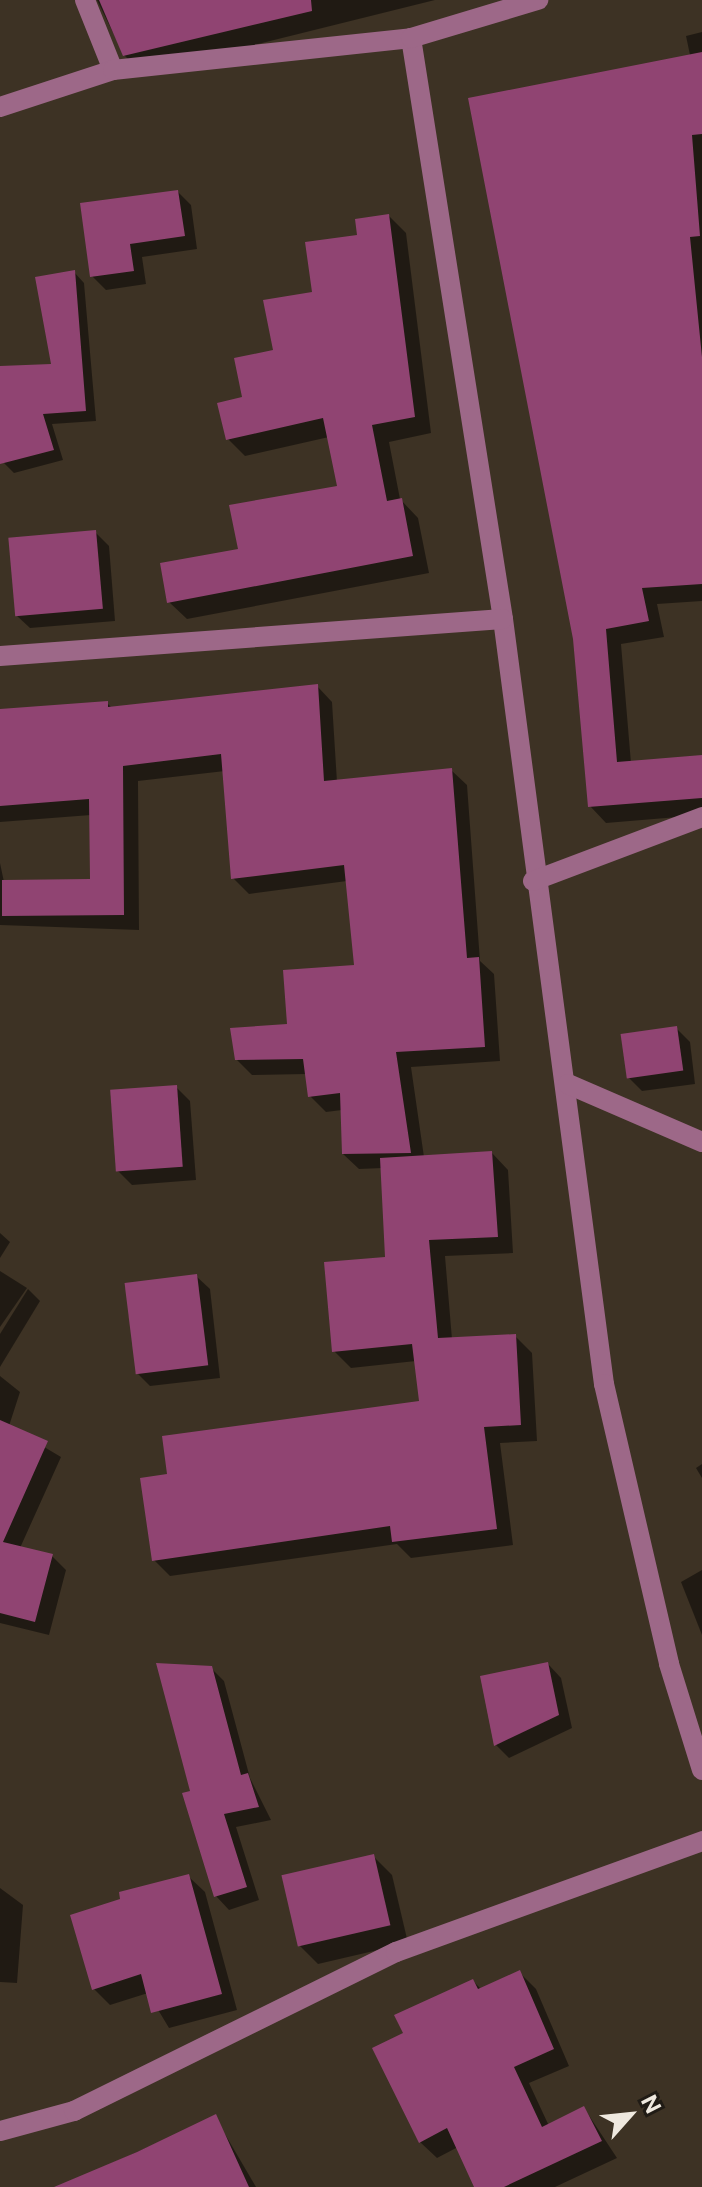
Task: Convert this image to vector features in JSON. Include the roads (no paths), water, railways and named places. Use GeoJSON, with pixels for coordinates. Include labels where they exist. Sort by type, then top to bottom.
{"type":"FeatureCollection","features":[{"type":"Feature","properties":{"kind":"street"},"geometry":{"type":"LineString","coordinates":[[85,0],[113,70]]}},
{"type":"Feature","properties":{"kind":"street"},"geometry":{"type":"LineString","coordinates":[[0,107],[113,70],[411,38],[538,0]]}},
{"type":"Feature","properties":{"kind":"street"},"geometry":{"type":"LineString","coordinates":[[411,38],[503,619],[533,881],[568,1084],[604,1384],[669,1664],[702,1770]]}},
{"type":"Feature","properties":{"kind":"street"},"geometry":{"type":"LineString","coordinates":[[0,656],[503,619]]}},
{"type":"Feature","properties":{"kind":"street"},"geometry":{"type":"LineString","coordinates":[[533,881],[702,817]]}},
{"type":"Feature","properties":{"kind":"street"},"geometry":{"type":"LineString","coordinates":[[568,1084],[702,1142]]}},
{"type":"Feature","properties":{"kind":"street"},"geometry":{"type":"LineString","coordinates":[[0,2131],[74,2111],[396,1952],[702,1841]]}}]}
